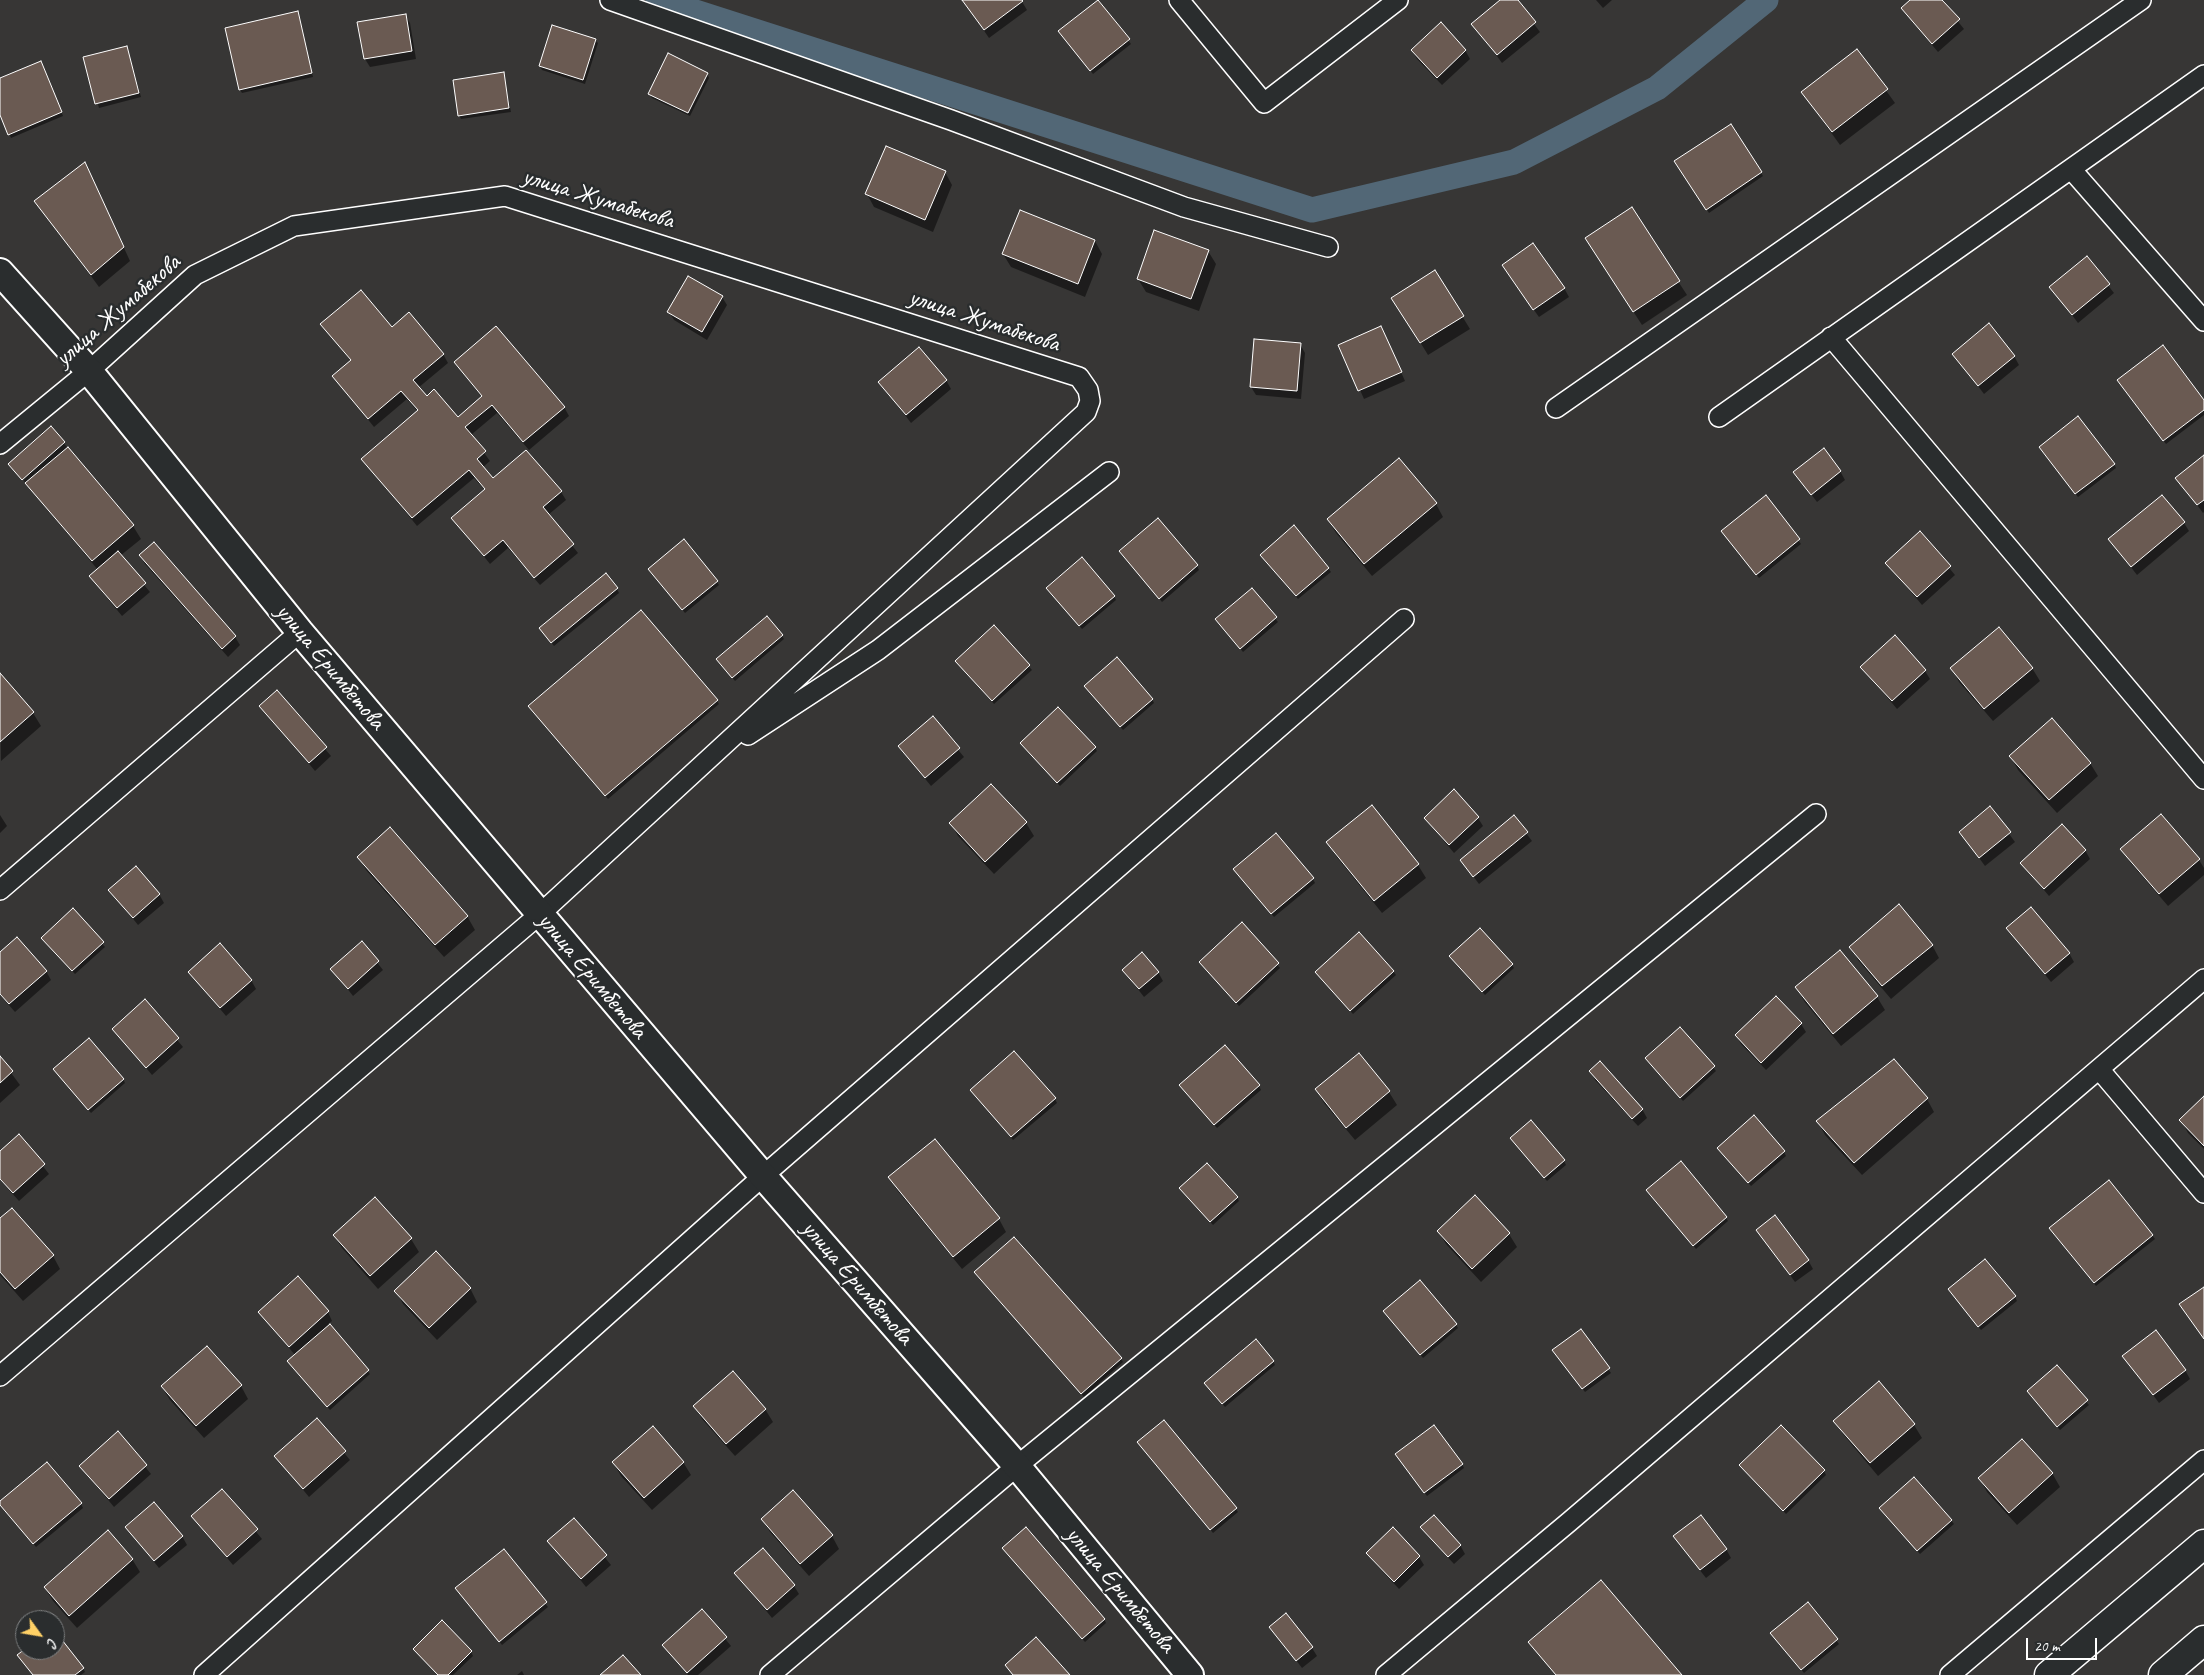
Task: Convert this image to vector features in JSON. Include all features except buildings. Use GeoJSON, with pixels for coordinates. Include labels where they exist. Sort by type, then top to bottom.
{"type":"FeatureCollection","features":[{"type":"Feature","properties":{"kind":"main road","name":"улица Еримбетова"},"geometry":{"type":"LineString","coordinates":[[0,272],[89,371],[300,632],[764,1176],[1017,1466],[1190,1675]]}},
{"type":"Feature","properties":{"kind":"main road"},"geometry":{"type":"LineString","coordinates":[[2049,1675],[2204,1544]]}},
{"type":"Feature","properties":{"kind":"main road"},"geometry":{"type":"LineString","coordinates":[[2163,1675],[2204,1640]]}},
{"type":"Feature","properties":{"kind":"street"},"geometry":{"type":"LineString","coordinates":[[610,0],[951,120],[1184,207],[1328,248]]}},
{"type":"Feature","properties":{"kind":"street"},"geometry":{"type":"LineString","coordinates":[[1179,0],[1264,103],[1398,0]]}},
{"type":"Feature","properties":{"kind":"street"},"geometry":{"type":"LineString","coordinates":[[1556,408],[2141,0]]}},
{"type":"Feature","properties":{"kind":"street"},"geometry":{"type":"LineString","coordinates":[[1719,416],[2204,75]]}},
{"type":"Feature","properties":{"kind":"street"},"geometry":{"type":"LineString","coordinates":[[2071,169],[2204,321]]}},
{"type":"Feature","properties":{"kind":"street","name":"улица Жумабекова"},"geometry":{"type":"LineString","coordinates":[[0,444],[89,371],[195,275],[294,226],[505,196],[1079,377],[1088,390],[1090,402],[1086,412],[703,764]]}},
{"type":"Feature","properties":{"kind":"street"},"geometry":{"type":"LineString","coordinates":[[1831,338],[2204,778]]}},
{"type":"Feature","properties":{"kind":"street"},"geometry":{"type":"LineString","coordinates":[[0,1376],[540,914],[703,764],[878,650],[1109,472]]}},
{"type":"Feature","properties":{"kind":"street"},"geometry":{"type":"LineString","coordinates":[[204,1675],[764,1176],[1404,619]]}},
{"type":"Feature","properties":{"kind":"street"},"geometry":{"type":"LineString","coordinates":[[0,890],[300,632]]}},
{"type":"Feature","properties":{"kind":"street"},"geometry":{"type":"LineString","coordinates":[[770,1675],[1017,1466],[1816,814]]}},
{"type":"Feature","properties":{"kind":"street"},"geometry":{"type":"LineString","coordinates":[[1386,1675],[1577,1515],[2204,979]]}},
{"type":"Feature","properties":{"kind":"street"},"geometry":{"type":"LineString","coordinates":[[2099,1069],[2204,1193]]}},
{"type":"Feature","properties":{"kind":"street"},"geometry":{"type":"LineString","coordinates":[[1950,1675],[2204,1460]]}},
{"type":"Feature","properties":{"kind":"waterway"},"geometry":{"type":"LineString","coordinates":[[658,0],[1312,210],[1514,162],[1657,88],[1766,0]]}}]}
